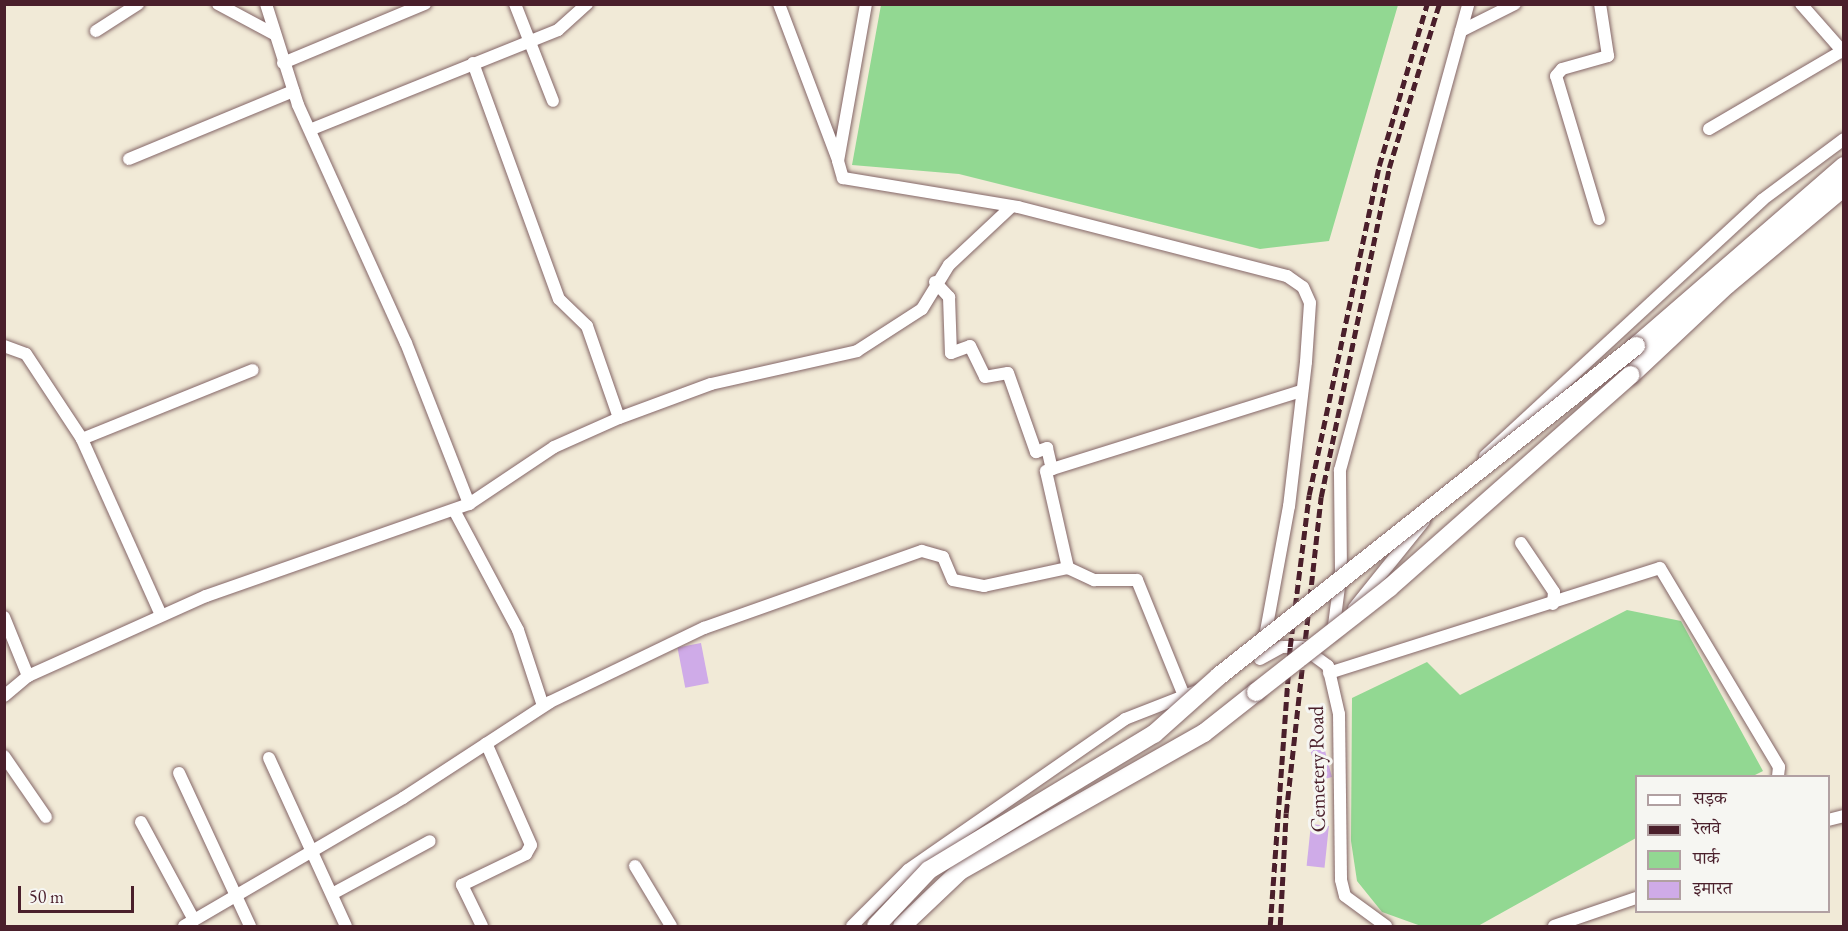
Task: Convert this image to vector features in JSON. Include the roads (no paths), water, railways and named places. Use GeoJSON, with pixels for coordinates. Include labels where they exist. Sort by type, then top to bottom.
{"type":"FeatureCollection","features":[{"type":"Feature","properties":{"kind":"street"},"geometry":{"type":"LineString","coordinates":[[96,31],[138,4]]}},
{"type":"Feature","properties":{"kind":"street"},"geometry":{"type":"LineString","coordinates":[[218,4],[274,34]]}},
{"type":"Feature","properties":{"kind":"street"},"geometry":{"type":"LineString","coordinates":[[266,4],[293,91],[406,343],[469,504]]}},
{"type":"Feature","properties":{"kind":"street"},"geometry":{"type":"LineString","coordinates":[[283,63],[425,4]]}},
{"type":"Feature","properties":{"kind":"street"},"geometry":{"type":"LineString","coordinates":[[515,4],[553,101]]}},
{"type":"Feature","properties":{"kind":"street"},"geometry":{"type":"LineString","coordinates":[[312,129],[558,30],[587,4]]}},
{"type":"Feature","properties":{"kind":"street"},"geometry":{"type":"LineString","coordinates":[[779,4],[843,178],[1011,207],[1296,280],[1310,303],[1302,391],[1263,648],[1220,682],[1125,719],[908,870],[852,927]]}},
{"type":"Feature","properties":{"kind":"street"},"geometry":{"type":"LineString","coordinates":[[838,161],[866,4]]}},
{"type":"Feature","properties":{"kind":"street"},"geometry":{"type":"LineString","coordinates":[[1333,635],[1341,571],[1340,470],[1468,4]]}},
{"type":"Feature","properties":{"kind":"street"},"geometry":{"type":"LineString","coordinates":[[1461,31],[1515,4]]}},
{"type":"Feature","properties":{"kind":"street"},"geometry":{"type":"LineString","coordinates":[[1599,219],[1556,76],[1562,69],[1608,56],[1600,4]]}},
{"type":"Feature","properties":{"kind":"street"},"geometry":{"type":"LineString","coordinates":[[1709,129],[1843,52],[1801,4]]}},
{"type":"Feature","properties":{"kind":"street"},"geometry":{"type":"LineString","coordinates":[[473,63],[559,299],[587,326],[619,418]]}},
{"type":"Feature","properties":{"kind":"street"},"geometry":{"type":"LineString","coordinates":[[129,159],[293,91]]}},
{"type":"Feature","properties":{"kind":"street"},"geometry":{"type":"LineString","coordinates":[[1315,657],[1459,480],[1762,200],[1844,139]]}},
{"type":"Feature","properties":{"kind":"street"},"geometry":{"type":"LineString","coordinates":[[876,927],[929,870],[1154,734],[1219,676],[1636,346],[1844,166]]}},
{"type":"Feature","properties":{"kind":"street"},"geometry":{"type":"LineString","coordinates":[[902,927],[960,871],[1204,733],[1389,588],[1631,375],[1727,285],[1844,187]]}},
{"type":"Feature","properties":{"kind":"street"},"geometry":{"type":"LineString","coordinates":[[4,696],[28,676],[161,615],[469,504],[554,447],[619,418],[711,384],[857,351],[922,309],[935,282],[1011,207]]}},
{"type":"Feature","properties":{"kind":"street"},"geometry":{"type":"LineString","coordinates":[[935,282],[949,297],[951,352],[970,346],[985,377],[1008,373],[1036,452],[1047,448],[1052,469]]}},
{"type":"Feature","properties":{"kind":"street"},"geometry":{"type":"LineString","coordinates":[[4,345],[26,354],[82,439],[161,615]]}},
{"type":"Feature","properties":{"kind":"street"},"geometry":{"type":"LineString","coordinates":[[82,439],[253,370]]}},
{"type":"Feature","properties":{"kind":"street"},"geometry":{"type":"LineString","coordinates":[[1068,568],[1046,471],[1302,391]]}},
{"type":"Feature","properties":{"kind":"street"},"geometry":{"type":"LineString","coordinates":[[454,510],[518,630],[543,706]]}},
{"type":"Feature","properties":{"kind":"street"},"geometry":{"type":"LineString","coordinates":[[1521,543],[1554,592],[1553,604]]}},
{"type":"Feature","properties":{"kind":"street"},"geometry":{"type":"LineString","coordinates":[[141,822],[189,923],[232,894],[404,798],[543,706],[704,628],[922,551],[943,557],[953,580],[984,586],[1068,568],[1094,580],[1137,580],[1184,696]]}},
{"type":"Feature","properties":{"kind":"street"},"geometry":{"type":"LineString","coordinates":[[1329,673],[1553,604],[1660,568],[1779,767],[1778,775]]}},
{"type":"Feature","properties":{"kind":"street"},"geometry":{"type":"LineString","coordinates":[[4,617],[28,676]]}},
{"type":"Feature","properties":{"kind":"street","name":"Cemetery Road"},"geometry":{"type":"LineString","coordinates":[[1260,659],[1282,647],[1302,647],[1315,657],[1329,673],[1339,714],[1341,880],[1345,896],[1386,927]]}},
{"type":"Feature","properties":{"kind":"street"},"geometry":{"type":"LineString","coordinates":[[482,927],[462,885],[526,854],[531,845],[486,743]]}},
{"type":"Feature","properties":{"kind":"street"},"geometry":{"type":"LineString","coordinates":[[4,756],[45,817]]}},
{"type":"Feature","properties":{"kind":"street"},"geometry":{"type":"LineString","coordinates":[[269,758],[346,927]]}},
{"type":"Feature","properties":{"kind":"street"},"geometry":{"type":"LineString","coordinates":[[179,773],[232,894],[250,927]]}},
{"type":"Feature","properties":{"kind":"street"},"geometry":{"type":"LineString","coordinates":[[332,894],[430,841]]}},
{"type":"Feature","properties":{"kind":"street"},"geometry":{"type":"LineString","coordinates":[[636,866],[671,927]]}},
{"type":"Feature","properties":{"kind":"street"},"geometry":{"type":"LineString","coordinates":[[1554,927],[1635,898]]}},
{"type":"Feature","properties":{"kind":"railway"},"geometry":{"type":"LineString","coordinates":[[1270,926],[1290,647],[1309,495],[1379,166],[1427,4]]}},
{"type":"Feature","properties":{"kind":"railway"},"geometry":{"type":"LineString","coordinates":[[1280,926],[1286,813],[1321,497],[1389,168],[1439,4]]}}]}
